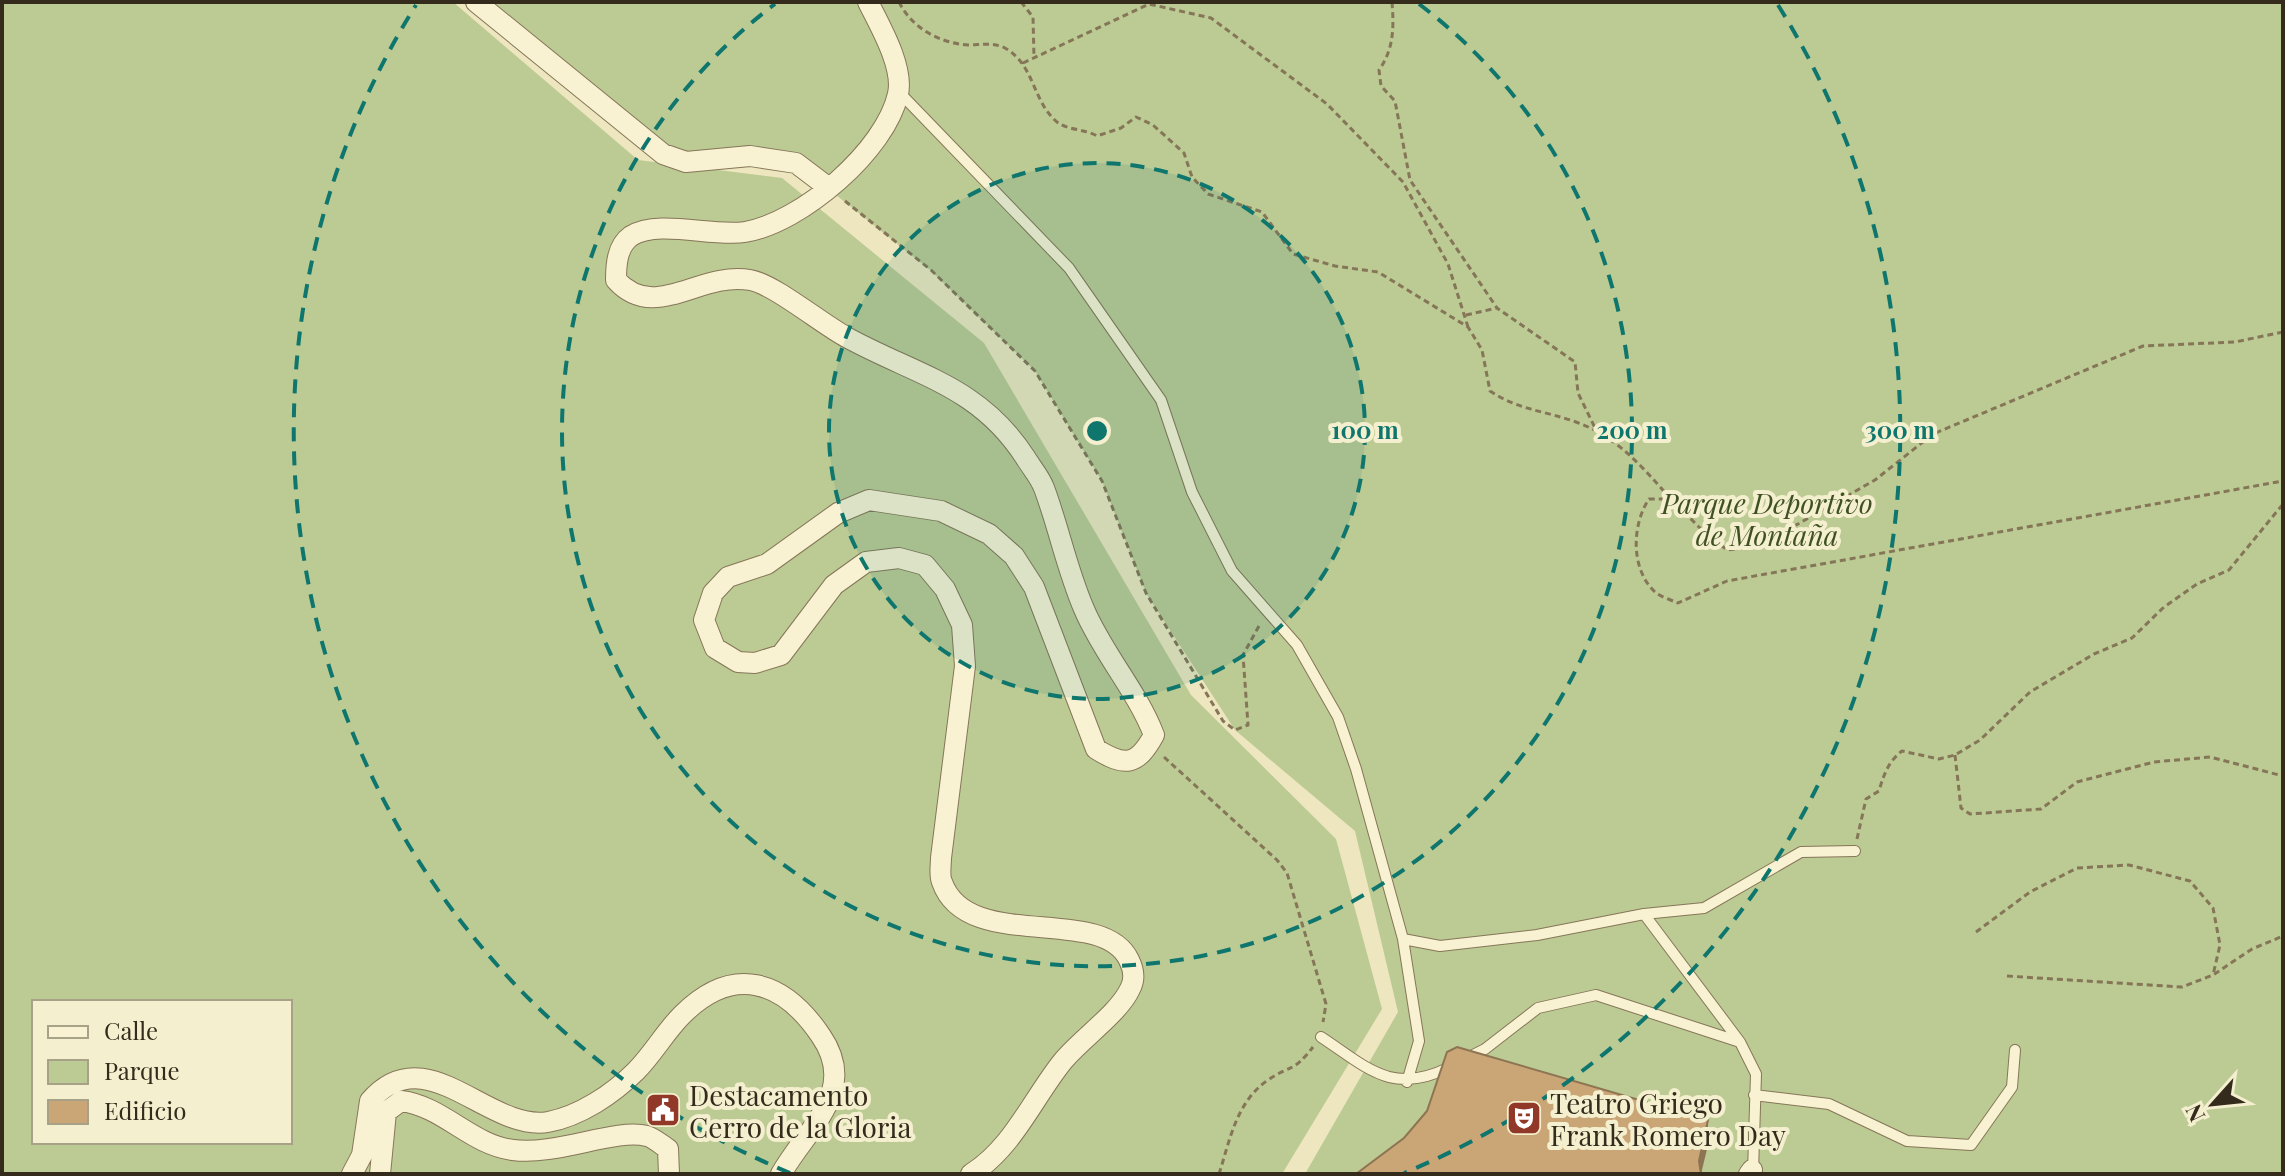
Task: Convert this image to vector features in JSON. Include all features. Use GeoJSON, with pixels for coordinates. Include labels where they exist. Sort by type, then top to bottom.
{"type":"FeatureCollection","features":[{"type":"Feature","properties":{"kind":"street"},"geometry":{"type":"LineString","coordinates":[[476,2],[663,154],[686,162],[750,156],[796,163],[829,188]]}},
{"type":"Feature","properties":{"kind":"street"},"geometry":{"type":"LineString","coordinates":[[868,2],[892,50],[899,92],[880,135],[829,188],[768,227],[712,235],[652,228],[629,237],[616,259],[616,280],[630,296],[655,300],[700,283],[732,277],[755,280],[847,338],[958,389],[1007,429],[1043,485],[1083,608],[1105,652],[1142,704],[1154,735],[1133,761],[1115,761],[1096,749],[1034,587],[1014,556],[989,534],[941,511],[869,500],[838,513],[767,564],[728,577],[713,593],[704,620],[715,648],[738,662],[755,663],[781,655],[834,585],[866,562],[899,558],[925,565],[945,589],[962,625],[965,666],[941,858],[941,882],[956,904],[987,920],[1110,938],[1129,958],[1134,975],[1129,991],[1064,1060],[990,1160],[971,1174]]}},
{"type":"Feature","properties":{"kind":"street"},"geometry":{"type":"LineString","coordinates":[[352,1174],[362,1155],[370,1101],[422,1079],[453,1087],[525,1120],[547,1122],[612,1093],[638,1069],[683,1013],[724,986],[756,982],[805,1013],[825,1040],[838,1077],[829,1104],[781,1174]]}},
{"type":"Feature","properties":{"kind":"street"},"geometry":{"type":"LineString","coordinates":[[380,1174],[386,1112],[396,1092]]}},
{"type":"Feature","properties":{"kind":"street"},"geometry":{"type":"LineString","coordinates":[[396,1092],[474,1137],[509,1150],[538,1152],[628,1136],[649,1136],[668,1149],[669,1174]]}},
{"type":"Feature","properties":{"kind":"lane"},"geometry":{"type":"LineString","coordinates":[[899,92],[1069,268],[1161,400],[1199,505],[1232,571],[1297,645],[1338,717],[1356,769],[1403,939],[1419,1041],[1407,1082]]}},
{"type":"Feature","properties":{"kind":"lane"},"geometry":{"type":"LineString","coordinates":[[1403,939],[1440,946],[1454,945],[1537,935],[1644,914],[1704,908],[1801,852],[1855,851]]}},
{"type":"Feature","properties":{"kind":"lane"},"geometry":{"type":"LineString","coordinates":[[1644,914],[1740,1042],[1756,1074],[1752,1173]]}},
{"type":"Feature","properties":{"kind":"lane"},"geometry":{"type":"LineString","coordinates":[[1321,1037],[1376,1073],[1407,1082],[1424,1080],[1485,1049],[1538,1008],[1596,995],[1740,1042]]}},
{"type":"Feature","properties":{"kind":"lane"},"geometry":{"type":"LineString","coordinates":[[1754,1095],[1829,1104],[1907,1141],[1971,1145],[2012,1087],[2015,1050]]}},
{"type":"Feature","properties":{"kind":"path"},"geometry":{"type":"LineString","coordinates":[[899,2],[908,21],[935,36],[968,45],[995,44],[1023,63],[1042,104],[1059,124],[1085,129],[1097,136],[1121,128],[1136,117],[1153,125],[1184,153],[1192,177],[1208,194],[1262,212],[1293,254],[1335,266],[1378,272],[1468,327]]}},
{"type":"Feature","properties":{"kind":"path"},"geometry":{"type":"LineString","coordinates":[[1021,2],[1033,17],[1034,58]]}},
{"type":"Feature","properties":{"kind":"path"},"geometry":{"type":"LineString","coordinates":[[1392,2],[1394,24],[1390,56],[1379,70],[1381,86],[1395,101],[1410,180],[1497,308],[1575,362],[1578,393],[1597,432]]}},
{"type":"Feature","properties":{"kind":"path"},"geometry":{"type":"LineString","coordinates":[[1023,63],[1149,4],[1211,18],[1327,104],[1403,182],[1448,264],[1468,327],[1482,350],[1490,391],[1511,406],[1577,422],[1618,442],[1713,541],[1728,550],[1749,547],[1798,524],[1875,480],[1933,434],[2143,346],[2235,342],[2283,332]]}},
{"type":"Feature","properties":{"kind":"path"},"geometry":{"type":"LineString","coordinates":[[1403,182],[1410,180]]}},
{"type":"Feature","properties":{"kind":"path"},"geometry":{"type":"LineString","coordinates":[[829,188],[931,270],[1035,371],[1102,481],[1146,593],[1223,721],[1235,730],[1248,725],[1243,655],[1267,612]]}},
{"type":"Feature","properties":{"kind":"path"},"geometry":{"type":"LineString","coordinates":[[1465,315],[1497,308]]}},
{"type":"Feature","properties":{"kind":"path"},"geometry":{"type":"LineString","coordinates":[[1671,499],[1649,499],[1638,515],[1635,540],[1646,579],[1656,593],[1678,603],[1727,581],[2283,481]]}},
{"type":"Feature","properties":{"kind":"path"},"geometry":{"type":"LineString","coordinates":[[1855,851],[1866,799],[1879,791],[1886,767],[1902,751],[1939,759],[1955,755],[1980,740],[2030,692],[2094,654],[2132,638],[2164,607],[2197,584],[2229,570],[2283,504]]}},
{"type":"Feature","properties":{"kind":"path"},"geometry":{"type":"LineString","coordinates":[[1149,744],[1277,860],[1287,873],[1326,1004],[1321,1037],[1297,1068],[1268,1080],[1240,1109],[1219,1174]]}},
{"type":"Feature","properties":{"kind":"path"},"geometry":{"type":"LineString","coordinates":[[1955,755],[1961,808],[1970,814],[2041,809],[2077,782],[2154,762],[2210,757],[2283,776]]}},
{"type":"Feature","properties":{"kind":"path"},"geometry":{"type":"LineString","coordinates":[[1976,932],[2030,892],[2077,868],[2129,865],[2190,881],[2213,908],[2220,945],[2213,975]]}},
{"type":"Feature","properties":{"kind":"path"},"geometry":{"type":"LineString","coordinates":[[2007,976],[2182,987],[2213,975],[2252,949],[2283,936]]}},
{"type":"Feature","properties":{"kind":"green space"},"geometry":{"type":"Polygon","coordinates":[[[2,2],[453,2],[638,160],[782,178],[984,343],[1191,695],[1336,839],[1382,1009],[1282,1174],[2,1174],[2,2]]]}},
{"type":"Feature","properties":{"kind":"green space","name":"Parque Deportivo de Montaña"},"geometry":{"type":"Polygon","coordinates":[[[475,2],[2283,2],[2283,1174],[1305,1174],[1398,1012],[1355,831],[1235,730],[1146,593],[1102,481],[1035,371],[930,270],[796,163],[663,154],[475,2]]]}},
{"type":"Feature","properties":{"kind":"building","name":"Teatro Griego Frank Romero Day"},"geometry":{"type":"Polygon","coordinates":[[[1457,1047],[1708,1120],[1699,1161],[1701,1174],[1356,1174],[1404,1138],[1427,1111],[1447,1052],[1457,1047]]]}},
{"type":"Feature","properties":{"kind":"place","name":"Destacamento Cerro de la Gloria"},"geometry":{"type":"Point","coordinates":[663,1110]}},
{"type":"Feature","properties":{"kind":"place","name":"Teatro Griego Frank Romero Day"},"geometry":{"type":"Point","coordinates":[1524,1118]}}]}
